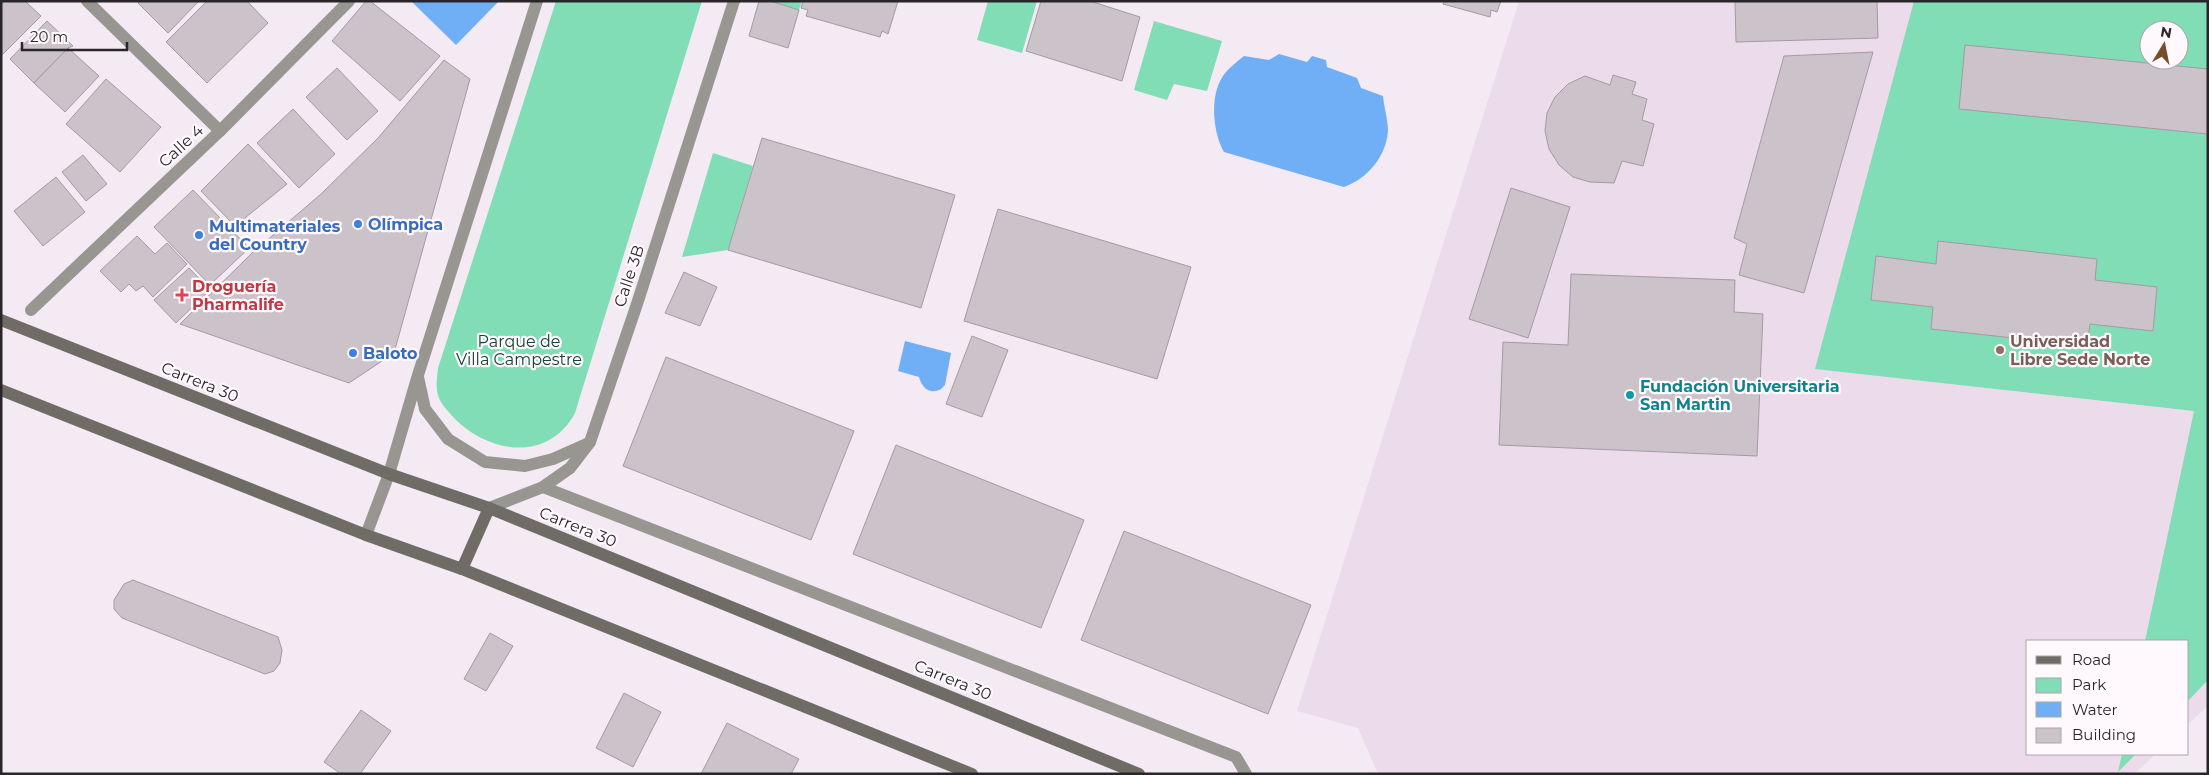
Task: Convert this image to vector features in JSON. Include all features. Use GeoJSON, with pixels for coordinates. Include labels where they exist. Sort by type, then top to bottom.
{"type":"FeatureCollection","features":[{"type":"Feature","properties":{"kind":"main road","name":"Carrera 30"},"geometry":{"type":"LineString","coordinates":[[1,318],[388,474],[488,508],[1139,774]]}},
{"type":"Feature","properties":{"kind":"main road"},"geometry":{"type":"LineString","coordinates":[[1,390],[366,535],[462,569],[972,774]]}},
{"type":"Feature","properties":{"kind":"main road"},"geometry":{"type":"LineString","coordinates":[[462,569],[488,508]]}},
{"type":"Feature","properties":{"kind":"street"},"geometry":{"type":"LineString","coordinates":[[88,1],[220,131]]}},
{"type":"Feature","properties":{"kind":"street","name":"Calle 4"},"geometry":{"type":"LineString","coordinates":[[31,310],[220,131],[349,1]]}},
{"type":"Feature","properties":{"kind":"street"},"geometry":{"type":"LineString","coordinates":[[366,535],[388,474],[536,1]]}},
{"type":"Feature","properties":{"kind":"street","name":"Calle 3B"},"geometry":{"type":"LineString","coordinates":[[488,508],[542,487],[570,468],[590,442],[638,304],[734,1]]}},
{"type":"Feature","properties":{"kind":"street"},"geometry":{"type":"LineString","coordinates":[[418,374],[425,409],[448,439],[485,462],[526,466],[553,459],[590,442]]}},
{"type":"Feature","properties":{"kind":"street"},"geometry":{"type":"LineString","coordinates":[[542,487],[1236,757],[1246,774]]}},
{"type":"Feature","properties":{"kind":"shaded area"},"geometry":{"type":"Polygon","coordinates":[[[1519,1],[2208,1],[2208,706],[2189,723],[2189,640],[2026,640],[2026,755],[2155,755],[2134,774],[1378,774],[1358,728],[1297,711],[1519,1]]]}},
{"type":"Feature","properties":{"kind":"green space","name":"Parque de Villa Campestre"},"geometry":{"type":"Polygon","coordinates":[[[556,1],[702,1],[575,413],[564,429],[550,440],[535,446],[518,448],[485,440],[469,431],[455,419],[439,398],[437,387],[438,368],[556,1]]]}},
{"type":"Feature","properties":{"kind":"green space"},"geometry":{"type":"Polygon","coordinates":[[[770,1],[802,1],[799,10],[770,1]]]}},
{"type":"Feature","properties":{"kind":"green space"},"geometry":{"type":"Polygon","coordinates":[[[988,1],[1037,1],[1022,53],[977,40],[988,1]]]}},
{"type":"Feature","properties":{"kind":"green space"},"geometry":{"type":"Polygon","coordinates":[[[1914,1],[2208,1],[2208,680],[2189,700],[2189,640],[2145,640],[2194,411],[1815,369],[1914,1]]]}},
{"type":"Feature","properties":{"kind":"green space"},"geometry":{"type":"Polygon","coordinates":[[[1154,21],[1222,41],[1207,91],[1174,84],[1167,100],[1134,90],[1154,21]]]}},
{"type":"Feature","properties":{"kind":"green space"},"geometry":{"type":"Polygon","coordinates":[[[713,153],[753,166],[728,250],[682,257],[713,153]]]}},
{"type":"Feature","properties":{"kind":"green space"},"geometry":{"type":"Polygon","coordinates":[[[2122,755],[2135,755],[2118,772],[2122,755]]]}},
{"type":"Feature","properties":{"kind":"water"},"geometry":{"type":"Polygon","coordinates":[[[411,1],[499,1],[456,45],[411,1]]]}},
{"type":"Feature","properties":{"kind":"water"},"geometry":{"type":"Polygon","coordinates":[[[1279,54],[1307,62],[1312,56],[1326,60],[1327,67],[1357,78],[1361,88],[1383,96],[1388,131],[1384,150],[1374,166],[1360,179],[1344,187],[1224,152],[1217,133],[1214,111],[1217,90],[1221,80],[1228,70],[1244,56],[1269,60],[1279,54]]]}},
{"type":"Feature","properties":{"kind":"water"},"geometry":{"type":"Polygon","coordinates":[[[905,341],[951,353],[945,385],[941,389],[930,391],[924,387],[919,377],[898,371],[905,341]]]}},
{"type":"Feature","properties":{"kind":"building"},"geometry":{"type":"Polygon","coordinates":[[[5,1],[25,1],[41,16],[1,56],[1,5],[5,1]]]}},
{"type":"Feature","properties":{"kind":"building"},"geometry":{"type":"Polygon","coordinates":[[[140,1],[199,1],[168,33],[138,3],[140,1]]]}},
{"type":"Feature","properties":{"kind":"building"},"geometry":{"type":"Polygon","coordinates":[[[207,1],[247,1],[268,23],[207,83],[166,42],[207,1]]]}},
{"type":"Feature","properties":{"kind":"building"},"geometry":{"type":"Polygon","coordinates":[[[366,1],[370,1],[440,56],[400,101],[332,41],[366,1]]]}},
{"type":"Feature","properties":{"kind":"building"},"geometry":{"type":"Polygon","coordinates":[[[759,1],[770,1],[799,10],[788,48],[749,36],[759,1]]]}},
{"type":"Feature","properties":{"kind":"building"},"geometry":{"type":"Polygon","coordinates":[[[803,1],[898,1],[888,34],[882,31],[880,37],[806,16],[808,10],[801,8],[803,1]]]}},
{"type":"Feature","properties":{"kind":"building"},"geometry":{"type":"Polygon","coordinates":[[[1041,1],[1090,1],[1140,17],[1122,81],[1026,51],[1041,1]]]}},
{"type":"Feature","properties":{"kind":"building"},"geometry":{"type":"Polygon","coordinates":[[[1444,1],[1501,1],[1497,12],[1491,10],[1490,17],[1443,4],[1444,1]]]}},
{"type":"Feature","properties":{"kind":"building"},"geometry":{"type":"Polygon","coordinates":[[[1735,1],[1877,1],[1878,38],[1736,42],[1735,1]]]}},
{"type":"Feature","properties":{"kind":"building"},"geometry":{"type":"Polygon","coordinates":[[[47,21],[73,46],[68,48],[34,83],[10,59],[47,21]]]}},
{"type":"Feature","properties":{"kind":"building"},"geometry":{"type":"Polygon","coordinates":[[[1965,45],[2139,62],[2139,70],[2189,70],[2189,67],[2208,69],[2208,134],[1959,109],[1965,45]]]}},
{"type":"Feature","properties":{"kind":"building"},"geometry":{"type":"Polygon","coordinates":[[[68,48],[99,76],[65,112],[34,83],[68,48]]]}},
{"type":"Feature","properties":{"kind":"building"},"geometry":{"type":"Polygon","coordinates":[[[1873,52],[1804,293],[1739,275],[1747,244],[1734,238],[1784,56],[1873,52]]]}},
{"type":"Feature","properties":{"kind":"building","name":"Olímpica"},"geometry":{"type":"Polygon","coordinates":[[[444,60],[470,79],[394,353],[349,383],[180,324],[251,254],[321,194],[378,138],[444,60]]]}},
{"type":"Feature","properties":{"kind":"building"},"geometry":{"type":"Polygon","coordinates":[[[337,68],[378,111],[347,140],[306,97],[337,68]]]}},
{"type":"Feature","properties":{"kind":"building"},"geometry":{"type":"Polygon","coordinates":[[[1613,75],[1636,82],[1632,94],[1647,99],[1642,120],[1654,124],[1643,166],[1622,161],[1614,183],[1590,182],[1573,177],[1559,165],[1549,149],[1545,131],[1547,113],[1555,97],[1568,84],[1585,76],[1610,85],[1613,75]]]}},
{"type":"Feature","properties":{"kind":"building"},"geometry":{"type":"Polygon","coordinates":[[[106,79],[161,127],[120,172],[66,124],[106,79]]]}},
{"type":"Feature","properties":{"kind":"building"},"geometry":{"type":"Polygon","coordinates":[[[293,109],[335,154],[299,188],[257,143],[293,109]]]}},
{"type":"Feature","properties":{"kind":"building"},"geometry":{"type":"Polygon","coordinates":[[[762,138],[955,195],[921,308],[728,250],[762,138]]]}},
{"type":"Feature","properties":{"kind":"building"},"geometry":{"type":"Polygon","coordinates":[[[248,144],[287,184],[235,226],[201,191],[248,144]]]}},
{"type":"Feature","properties":{"kind":"building"},"geometry":{"type":"Polygon","coordinates":[[[83,155],[107,184],[86,201],[62,172],[83,155]]]}},
{"type":"Feature","properties":{"kind":"building"},"geometry":{"type":"Polygon","coordinates":[[[56,177],[85,212],[43,246],[14,211],[56,177]]]}},
{"type":"Feature","properties":{"kind":"building"},"geometry":{"type":"Polygon","coordinates":[[[1511,188],[1570,207],[1528,338],[1469,319],[1511,188]]]}},
{"type":"Feature","properties":{"kind":"building","name":"Multimateriales del Country"},"geometry":{"type":"Polygon","coordinates":[[[193,190],[249,248],[210,285],[154,227],[193,190]]]}},
{"type":"Feature","properties":{"kind":"building"},"geometry":{"type":"Polygon","coordinates":[[[998,209],[1191,267],[1157,379],[964,321],[998,209]]]}},
{"type":"Feature","properties":{"kind":"building"},"geometry":{"type":"Polygon","coordinates":[[[137,236],[155,254],[167,243],[187,264],[153,297],[143,286],[136,291],[129,284],[121,292],[100,271],[137,236]]]}},
{"type":"Feature","properties":{"kind":"building"},"geometry":{"type":"Polygon","coordinates":[[[1938,241],[2097,259],[2095,280],[2157,287],[2153,331],[2090,324],[2087,346],[1931,329],[1933,307],[1871,300],[1876,256],[1936,264],[1938,241]]]}},
{"type":"Feature","properties":{"kind":"building","name":"Droguería Pharmalife"},"geometry":{"type":"Polygon","coordinates":[[[189,268],[210,290],[176,323],[154,300],[189,268]]]}},
{"type":"Feature","properties":{"kind":"building"},"geometry":{"type":"Polygon","coordinates":[[[684,272],[717,287],[700,326],[665,313],[684,272]]]}},
{"type":"Feature","properties":{"kind":"building","name":"Fundación Universitaria San Martin"},"geometry":{"type":"Polygon","coordinates":[[[1571,274],[1735,280],[1734,312],[1763,314],[1757,456],[1499,445],[1503,342],[1568,345],[1571,274]]]}},
{"type":"Feature","properties":{"kind":"building"},"geometry":{"type":"Polygon","coordinates":[[[972,336],[1008,350],[982,417],[946,404],[972,336]]]}},
{"type":"Feature","properties":{"kind":"building"},"geometry":{"type":"Polygon","coordinates":[[[666,357],[854,431],[811,540],[623,466],[666,357]]]}},
{"type":"Feature","properties":{"kind":"building"},"geometry":{"type":"Polygon","coordinates":[[[896,445],[1084,520],[1041,628],[853,554],[896,445]]]}},
{"type":"Feature","properties":{"kind":"building"},"geometry":{"type":"Polygon","coordinates":[[[1124,531],[1311,605],[1268,714],[1081,640],[1124,531]]]}},
{"type":"Feature","properties":{"kind":"building"},"geometry":{"type":"Polygon","coordinates":[[[133,580],[278,637],[282,650],[280,663],[274,671],[265,674],[122,618],[114,609],[114,600],[124,584],[133,580]]]}},
{"type":"Feature","properties":{"kind":"building"},"geometry":{"type":"Polygon","coordinates":[[[490,633],[513,646],[486,691],[464,679],[490,633]]]}},
{"type":"Feature","properties":{"kind":"building"},"geometry":{"type":"Polygon","coordinates":[[[624,693],[661,712],[633,767],[596,748],[624,693]]]}},
{"type":"Feature","properties":{"kind":"building"},"geometry":{"type":"Polygon","coordinates":[[[361,710],[391,731],[360,774],[341,774],[324,762],[361,710]]]}},
{"type":"Feature","properties":{"kind":"building"},"geometry":{"type":"Polygon","coordinates":[[[727,723],[799,759],[791,774],[701,774],[727,723]]]}},
{"type":"Feature","properties":{"kind":"place","name":"Olímpica"},"geometry":{"type":"Point","coordinates":[358,224]}},
{"type":"Feature","properties":{"kind":"place","name":"Multimateriales del Country"},"geometry":{"type":"Point","coordinates":[199,235]}},
{"type":"Feature","properties":{"kind":"place","name":"Droguería Pharmalife"},"geometry":{"type":"Point","coordinates":[182,295]}},
{"type":"Feature","properties":{"kind":"place","name":"Universidad Libre Sede Norte"},"geometry":{"type":"Point","coordinates":[2000,350]}},
{"type":"Feature","properties":{"kind":"place","name":"Baloto"},"geometry":{"type":"Point","coordinates":[353,353]}},
{"type":"Feature","properties":{"kind":"place","name":"Fundación Universitaria San Martin"},"geometry":{"type":"Point","coordinates":[1630,395]}}]}
